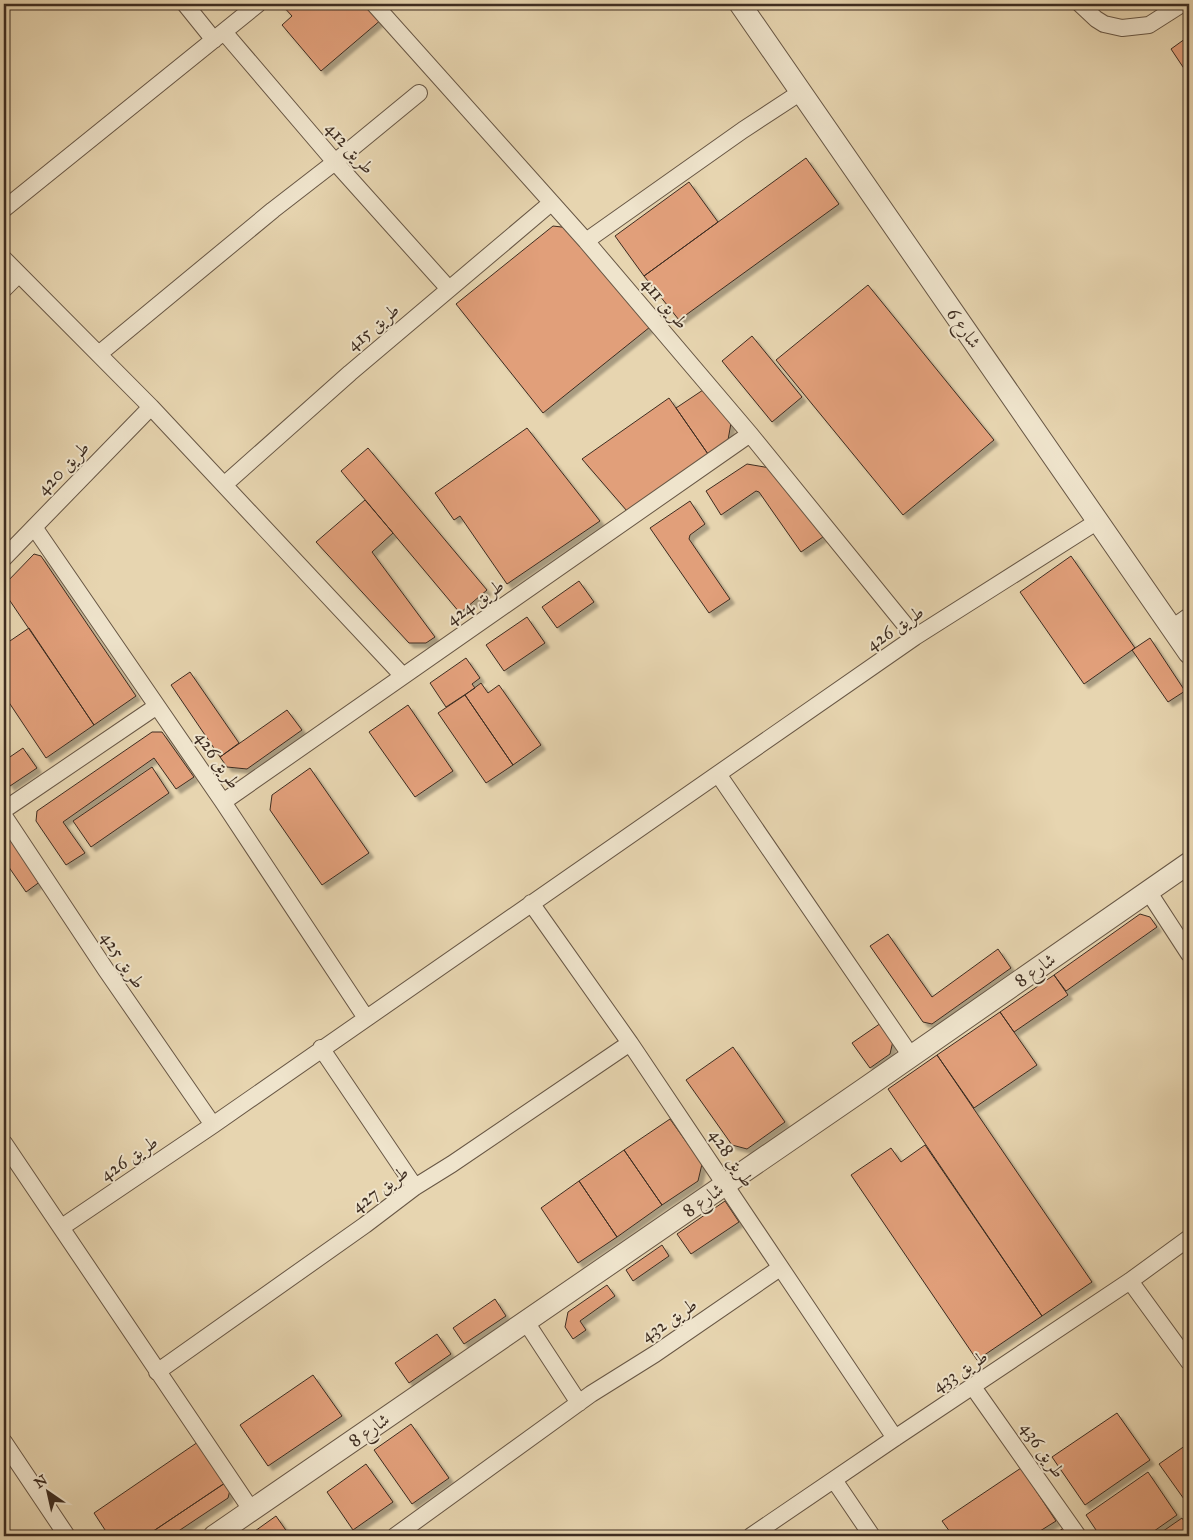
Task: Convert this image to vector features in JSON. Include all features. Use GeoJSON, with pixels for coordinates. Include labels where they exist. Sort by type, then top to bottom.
{"type":"FeatureCollection","features":[{"type":"Feature","properties":{"kind":"street","name":"طريق 412"},"geometry":{"type":"LineString","coordinates":[[185,4],[219,36],[336,162],[449,289]]}},
{"type":"Feature","properties":{"kind":"street"},"geometry":{"type":"LineString","coordinates":[[4,209],[258,4]]}},
{"type":"Feature","properties":{"kind":"street","name":"طريق 411"},"geometry":{"type":"LineString","coordinates":[[374,4],[586,242],[750,434],[916,638]]}},
{"type":"Feature","properties":{"kind":"street","name":"شارع 6"},"geometry":{"type":"LineString","coordinates":[[740,4],[1189,653]]}},
{"type":"Feature","properties":{"kind":"street"},"geometry":{"type":"LineString","coordinates":[[1080,4],[1096,20],[1122,28],[1149,25],[1182,4]]}},
{"type":"Feature","properties":{"kind":"street"},"geometry":{"type":"LineString","coordinates":[[586,242],[743,130],[801,92]]}},
{"type":"Feature","properties":{"kind":"street"},"geometry":{"type":"LineString","coordinates":[[100,353],[273,210],[336,162],[420,93]]}},
{"type":"Feature","properties":{"kind":"street","name":"طريق 415"},"geometry":{"type":"LineString","coordinates":[[224,485],[350,373],[552,203]]}},
{"type":"Feature","properties":{"kind":"street"},"geometry":{"type":"LineString","coordinates":[[4,259],[152,407],[403,676]]}},
{"type":"Feature","properties":{"kind":"street"},"geometry":{"type":"LineString","coordinates":[[4,289],[18,275]]}},
{"type":"Feature","properties":{"kind":"street","name":"طريق 420"},"geometry":{"type":"LineString","coordinates":[[4,558],[152,407]]}},
{"type":"Feature","properties":{"kind":"street","name":"طريق 424"},"geometry":{"type":"LineString","coordinates":[[223,802],[750,434]]}},
{"type":"Feature","properties":{"kind":"street","name":"طريق 426"},"geometry":{"type":"LineString","coordinates":[[62,1227],[916,638],[1098,520]]}},
{"type":"Feature","properties":{"kind":"street","name":"طريق 426"},"geometry":{"type":"LineString","coordinates":[[34,527],[223,802],[366,1018]]}},
{"type":"Feature","properties":{"kind":"street"},"geometry":{"type":"LineString","coordinates":[[1172,628],[1189,616]]}},
{"type":"Feature","properties":{"kind":"street"},"geometry":{"type":"LineString","coordinates":[[4,810],[157,706]]}},
{"type":"Feature","properties":{"kind":"street"},"geometry":{"type":"LineString","coordinates":[[718,774],[911,1056]]}},
{"type":"Feature","properties":{"kind":"street","name":"طريق 425"},"geometry":{"type":"LineString","coordinates":[[4,816],[106,970],[213,1124]]}},
{"type":"Feature","properties":{"kind":"street","name":"شارع 8"},"geometry":{"type":"LineString","coordinates":[[214,1536],[252,1512],[1189,863]]}},
{"type":"Feature","properties":{"kind":"street"},"geometry":{"type":"LineString","coordinates":[[1148,891],[1189,954]]}},
{"type":"Feature","properties":{"kind":"street","name":"طريق 428"},"geometry":{"type":"LineString","coordinates":[[531,903],[630,1043],[726,1184],[780,1268],[895,1438]]}},
{"type":"Feature","properties":{"kind":"street","name":"طريق 427"},"geometry":{"type":"LineString","coordinates":[[157,1372],[415,1188],[630,1043]]}},
{"type":"Feature","properties":{"kind":"street"},"geometry":{"type":"LineString","coordinates":[[321,1048],[415,1188]]}},
{"type":"Feature","properties":{"kind":"street"},"geometry":{"type":"LineString","coordinates":[[4,1143],[252,1512]]}},
{"type":"Feature","properties":{"kind":"street","name":"طريق 433"},"geometry":{"type":"LineString","coordinates":[[751,1536],[1130,1282],[1189,1238]]}},
{"type":"Feature","properties":{"kind":"street","name":"طريق 432"},"geometry":{"type":"LineString","coordinates":[[395,1536],[578,1403],[780,1268]]}},
{"type":"Feature","properties":{"kind":"street"},"geometry":{"type":"LineString","coordinates":[[1130,1282],[1189,1362]]}},
{"type":"Feature","properties":{"kind":"street"},"geometry":{"type":"LineString","coordinates":[[526,1322],[578,1403]]}},
{"type":"Feature","properties":{"kind":"street","name":"طريق 436"},"geometry":{"type":"LineString","coordinates":[[973,1387],[1078,1536]]}},
{"type":"Feature","properties":{"kind":"street"},"geometry":{"type":"LineString","coordinates":[[4,1442],[67,1536]]}},
{"type":"Feature","properties":{"kind":"street"},"geometry":{"type":"LineString","coordinates":[[834,1480],[872,1536]]}},
{"type":"Feature","properties":{"kind":"building"},"geometry":{"type":"Polygon","coordinates":[[[281,4],[369,4],[382,19],[321,71],[282,25],[292,16],[281,4]]]}},
{"type":"Feature","properties":{"kind":"building"},"geometry":{"type":"Polygon","coordinates":[[[1189,36],[1189,76],[1171,49],[1189,36]]]}},
{"type":"Feature","properties":{"kind":"building"},"geometry":{"type":"Polygon","coordinates":[[[806,158],[839,204],[679,320],[644,276],[806,158]]]}},
{"type":"Feature","properties":{"kind":"building"},"geometry":{"type":"Polygon","coordinates":[[[689,182],[718,222],[644,276],[615,236],[689,182]]]}},
{"type":"Feature","properties":{"kind":"building"},"geometry":{"type":"Polygon","coordinates":[[[553,226],[570,228],[650,327],[543,413],[456,304],[553,226]]]}},
{"type":"Feature","properties":{"kind":"building"},"geometry":{"type":"Polygon","coordinates":[[[868,285],[994,440],[903,515],[776,360],[868,285]]]}},
{"type":"Feature","properties":{"kind":"building"},"geometry":{"type":"Polygon","coordinates":[[[752,336],[802,397],[772,422],[722,361],[752,336]]]}},
{"type":"Feature","properties":{"kind":"building"},"geometry":{"type":"Polygon","coordinates":[[[706,388],[731,423],[728,440],[708,454],[676,408],[706,388]]]}},
{"type":"Feature","properties":{"kind":"building"},"geometry":{"type":"Polygon","coordinates":[[[669,398],[708,454],[627,511],[582,459],[669,398]]]}},
{"type":"Feature","properties":{"kind":"building"},"geometry":{"type":"Polygon","coordinates":[[[527,428],[600,521],[507,584],[460,516],[454,520],[435,493],[527,428]]]}},
{"type":"Feature","properties":{"kind":"building"},"geometry":{"type":"Polygon","coordinates":[[[368,448],[487,590],[460,613],[341,471],[368,448]]]}},
{"type":"Feature","properties":{"kind":"building"},"geometry":{"type":"Polygon","coordinates":[[[747,464],[776,469],[823,537],[801,552],[759,492],[756,491],[721,515],[706,491],[747,464]]]}},
{"type":"Feature","properties":{"kind":"building"},"geometry":{"type":"Polygon","coordinates":[[[365,500],[393,533],[372,552],[435,637],[426,643],[409,643],[316,542],[365,500]]]}},
{"type":"Feature","properties":{"kind":"building"},"geometry":{"type":"Polygon","coordinates":[[[690,501],[705,524],[690,535],[689,539],[730,599],[709,613],[650,528],[690,501]]]}},
{"type":"Feature","properties":{"kind":"building"},"geometry":{"type":"Polygon","coordinates":[[[34,554],[41,556],[136,696],[94,725],[4,592],[4,585],[34,554]]]}},
{"type":"Feature","properties":{"kind":"building"},"geometry":{"type":"Polygon","coordinates":[[[1071,556],[1135,648],[1084,684],[1020,592],[1071,556]]]}},
{"type":"Feature","properties":{"kind":"building"},"geometry":{"type":"Polygon","coordinates":[[[579,581],[594,602],[557,628],[542,607],[579,581]]]}},
{"type":"Feature","properties":{"kind":"building"},"geometry":{"type":"Polygon","coordinates":[[[527,617],[545,643],[504,671],[486,645],[527,617]]]}},
{"type":"Feature","properties":{"kind":"building"},"geometry":{"type":"Polygon","coordinates":[[[29,628],[94,725],[46,758],[4,695],[4,645],[29,628]]]}},
{"type":"Feature","properties":{"kind":"building"},"geometry":{"type":"Polygon","coordinates":[[[1150,638],[1185,691],[1168,702],[1132,650],[1150,638]]]}},
{"type":"Feature","properties":{"kind":"building"},"geometry":{"type":"Polygon","coordinates":[[[466,658],[480,678],[472,684],[475,688],[446,707],[430,683],[466,658]]]}},
{"type":"Feature","properties":{"kind":"building"},"geometry":{"type":"Polygon","coordinates":[[[190,672],[239,743],[220,757],[171,685],[190,672]]]}},
{"type":"Feature","properties":{"kind":"building"},"geometry":{"type":"Polygon","coordinates":[[[481,683],[488,693],[499,685],[541,745],[513,765],[465,695],[481,683]]]}},
{"type":"Feature","properties":{"kind":"building"},"geometry":{"type":"Polygon","coordinates":[[[465,695],[513,765],[486,783],[438,713],[465,695]]]}},
{"type":"Feature","properties":{"kind":"building"},"geometry":{"type":"Polygon","coordinates":[[[408,705],[453,771],[415,797],[369,732],[408,705]]]}},
{"type":"Feature","properties":{"kind":"building"},"geometry":{"type":"Polygon","coordinates":[[[287,710],[302,730],[247,769],[227,767],[220,757],[287,710]]]}},
{"type":"Feature","properties":{"kind":"building"},"geometry":{"type":"Polygon","coordinates":[[[152,732],[162,732],[194,777],[176,789],[154,758],[63,822],[85,853],[66,865],[36,821],[37,811],[152,732]]]}},
{"type":"Feature","properties":{"kind":"building"},"geometry":{"type":"Polygon","coordinates":[[[23,748],[37,768],[10,786],[4,777],[4,761],[23,748]]]}},
{"type":"Feature","properties":{"kind":"building"},"geometry":{"type":"Polygon","coordinates":[[[152,767],[169,793],[91,847],[73,821],[152,767]]]}},
{"type":"Feature","properties":{"kind":"building"},"geometry":{"type":"Polygon","coordinates":[[[310,768],[369,853],[322,885],[270,810],[272,795],[310,768]]]}},
{"type":"Feature","properties":{"kind":"building"},"geometry":{"type":"Polygon","coordinates":[[[4,836],[10,837],[41,881],[26,892],[4,860],[4,836]]]}},
{"type":"Feature","properties":{"kind":"building"},"geometry":{"type":"Polygon","coordinates":[[[1140,914],[1150,917],[1157,927],[1066,991],[1054,975],[1140,914]]]}},
{"type":"Feature","properties":{"kind":"building"},"geometry":{"type":"Polygon","coordinates":[[[888,934],[932,997],[998,949],[1011,968],[932,1024],[923,1022],[870,946],[888,934]]]}},
{"type":"Feature","properties":{"kind":"building"},"geometry":{"type":"Polygon","coordinates":[[[1054,975],[1068,995],[1014,1032],[1000,1012],[1054,975]]]}},
{"type":"Feature","properties":{"kind":"building"},"geometry":{"type":"Polygon","coordinates":[[[1000,1012],[1037,1065],[974,1108],[937,1055],[1000,1012]]]}},
{"type":"Feature","properties":{"kind":"building"},"geometry":{"type":"Polygon","coordinates":[[[881,1023],[893,1041],[890,1054],[870,1068],[852,1043],[881,1023]]]}},
{"type":"Feature","properties":{"kind":"building"},"geometry":{"type":"Polygon","coordinates":[[[733,1047],[785,1122],[747,1149],[732,1145],[686,1080],[733,1047]]]}},
{"type":"Feature","properties":{"kind":"building"},"geometry":{"type":"Polygon","coordinates":[[[937,1055],[1092,1282],[1042,1316],[888,1089],[937,1055]]]}},
{"type":"Feature","properties":{"kind":"building"},"geometry":{"type":"Polygon","coordinates":[[[670,1119],[702,1164],[698,1181],[662,1205],[624,1150],[670,1119]]]}},
{"type":"Feature","properties":{"kind":"building"},"geometry":{"type":"Polygon","coordinates":[[[925,1145],[1042,1316],[977,1360],[851,1175],[891,1148],[901,1162],[925,1145]]]}},
{"type":"Feature","properties":{"kind":"building"},"geometry":{"type":"Polygon","coordinates":[[[624,1150],[662,1205],[617,1237],[579,1181],[624,1150]]]}},
{"type":"Feature","properties":{"kind":"building"},"geometry":{"type":"Polygon","coordinates":[[[579,1181],[617,1237],[578,1263],[541,1208],[579,1181]]]}},
{"type":"Feature","properties":{"kind":"building"},"geometry":{"type":"Polygon","coordinates":[[[725,1201],[739,1222],[691,1254],[677,1234],[725,1201]]]}},
{"type":"Feature","properties":{"kind":"building"},"geometry":{"type":"Polygon","coordinates":[[[662,1245],[669,1256],[633,1281],[626,1270],[662,1245]]]}},
{"type":"Feature","properties":{"kind":"building"},"geometry":{"type":"Polygon","coordinates":[[[607,1285],[615,1296],[580,1321],[586,1330],[573,1339],[565,1327],[568,1312],[607,1285]]]}},
{"type":"Feature","properties":{"kind":"building"},"geometry":{"type":"Polygon","coordinates":[[[495,1299],[506,1316],[464,1344],[453,1328],[495,1299]]]}},
{"type":"Feature","properties":{"kind":"building"},"geometry":{"type":"Polygon","coordinates":[[[437,1334],[451,1354],[409,1383],[395,1363],[437,1334]]]}},
{"type":"Feature","properties":{"kind":"building"},"geometry":{"type":"Polygon","coordinates":[[[313,1375],[342,1416],[268,1466],[240,1425],[313,1375]]]}},
{"type":"Feature","properties":{"kind":"building"},"geometry":{"type":"Polygon","coordinates":[[[1117,1413],[1150,1460],[1085,1505],[1052,1457],[1117,1413]]]}},
{"type":"Feature","properties":{"kind":"building"},"geometry":{"type":"Polygon","coordinates":[[[411,1424],[449,1478],[412,1504],[374,1450],[411,1424]]]}},
{"type":"Feature","properties":{"kind":"building"},"geometry":{"type":"Polygon","coordinates":[[[198,1442],[225,1483],[146,1536],[109,1536],[94,1513],[198,1442]]]}},
{"type":"Feature","properties":{"kind":"building"},"geometry":{"type":"Polygon","coordinates":[[[1189,1443],[1189,1506],[1159,1464],[1189,1443]]]}},
{"type":"Feature","properties":{"kind":"building"},"geometry":{"type":"Polygon","coordinates":[[[366,1464],[393,1502],[353,1530],[327,1492],[366,1464]]]}},
{"type":"Feature","properties":{"kind":"building"},"geometry":{"type":"Polygon","coordinates":[[[1021,1468],[1056,1521],[1032,1536],[953,1536],[942,1521],[1021,1468]]]}},
{"type":"Feature","properties":{"kind":"building"},"geometry":{"type":"Polygon","coordinates":[[[1148,1472],[1177,1515],[1147,1536],[1100,1536],[1086,1515],[1148,1472]]]}},
{"type":"Feature","properties":{"kind":"building"},"geometry":{"type":"Polygon","coordinates":[[[225,1483],[230,1490],[228,1498],[171,1536],[146,1536],[225,1483]]]}},
{"type":"Feature","properties":{"kind":"building"},"geometry":{"type":"Polygon","coordinates":[[[276,1516],[290,1536],[259,1536],[255,1531],[276,1516]]]}},
{"type":"Feature","properties":{"kind":"building"},"geometry":{"type":"Polygon","coordinates":[[[1182,1518],[1189,1529],[1189,1536],[1156,1536],[1182,1518]]]}},
{"type":"Feature","properties":{"kind":"building"},"geometry":{"type":"Polygon","coordinates":[[[1065,1527],[1071,1536],[1052,1536],[1065,1527]]]}}]}
